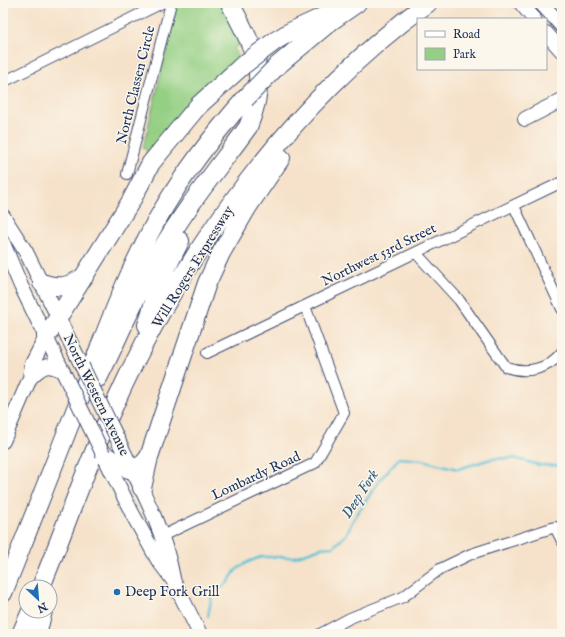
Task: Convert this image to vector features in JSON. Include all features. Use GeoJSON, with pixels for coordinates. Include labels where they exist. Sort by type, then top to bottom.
{"type":"FeatureCollection","features":[{"type":"Feature","properties":{"kind":"highway"},"geometry":{"type":"LineString","coordinates":[[59,452],[111,353],[139,289],[160,252],[178,222],[248,126],[257,100],[259,77],[258,64],[248,37],[240,3]]}},
{"type":"Feature","properties":{"kind":"highway"},"geometry":{"type":"LineString","coordinates":[[136,360],[161,279],[170,259],[186,230],[211,194],[252,141],[266,110],[270,88],[269,64],[261,40],[240,3]]}},
{"type":"Feature","properties":{"kind":"highway"},"geometry":{"type":"LineString","coordinates":[[46,337],[159,152],[198,106],[242,66],[275,41],[290,32],[353,3]]}},
{"type":"Feature","properties":{"kind":"highway"},"geometry":{"type":"LineString","coordinates":[[3,593],[113,313],[137,257],[162,211],[184,176],[215,133],[245,99],[277,66],[331,21],[357,3]]}},
{"type":"Feature","properties":{"kind":"highway","name":"Will Rogers Expressway"},"geometry":{"type":"LineString","coordinates":[[44,579],[112,408],[136,360],[176,289],[210,234],[260,168],[326,91],[370,48],[428,3]]}},
{"type":"Feature","properties":{"kind":"highway"},"geometry":{"type":"LineString","coordinates":[[142,488],[149,457],[196,313],[221,253],[247,208],[326,91]]}},
{"type":"Feature","properties":{"kind":"highway"},"geometry":{"type":"LineString","coordinates":[[42,283],[59,288],[67,286],[84,277]]}},
{"type":"Feature","properties":{"kind":"highway"},"geometry":{"type":"LineString","coordinates":[[108,460],[122,467],[133,470],[144,464],[149,457]]}},
{"type":"Feature","properties":{"kind":"highway"},"geometry":{"type":"LineString","coordinates":[[50,579],[57,544]]}},
{"type":"Feature","properties":{"kind":"highway"},"geometry":{"type":"LineString","coordinates":[[21,634],[28,619]]}},
{"type":"Feature","properties":{"kind":"highway"},"geometry":{"type":"LineString","coordinates":[[37,634],[41,619]]}},
{"type":"Feature","properties":{"kind":"main road"},"geometry":{"type":"LineString","coordinates":[[521,3],[533,18]]}},
{"type":"Feature","properties":{"kind":"main road"},"geometry":{"type":"LineString","coordinates":[[541,3],[562,26]]}},
{"type":"Feature","properties":{"kind":"main road"},"geometry":{"type":"LineString","coordinates":[[547,34],[562,51]]}},
{"type":"Feature","properties":{"kind":"main road"},"geometry":{"type":"LineString","coordinates":[[524,119],[562,100]]}},
{"type":"Feature","properties":{"kind":"main road","name":"North Western Avenue"},"geometry":{"type":"LineString","coordinates":[[3,216],[13,230],[42,283],[79,363],[142,488],[169,555],[173,580]]}},
{"type":"Feature","properties":{"kind":"main road","name":"North Western Avenue"},"geometry":{"type":"LineString","coordinates":[[3,243],[21,286],[108,460],[133,515],[158,560],[173,580],[200,634]]}},
{"type":"Feature","properties":{"kind":"main road"},"geometry":{"type":"LineString","coordinates":[[3,441],[46,337]]}},
{"type":"Feature","properties":{"kind":"main road"},"geometry":{"type":"LineString","coordinates":[[31,371],[47,355],[63,355],[79,363]]}},
{"type":"Feature","properties":{"kind":"main road"},"geometry":{"type":"LineString","coordinates":[[31,371],[44,366],[53,366],[63,371]]}},
{"type":"Feature","properties":{"kind":"street"},"geometry":{"type":"LineString","coordinates":[[3,82],[162,3]]}},
{"type":"Feature","properties":{"kind":"street","name":"North Classen Circle"},"geometry":{"type":"LineString","coordinates":[[128,174],[171,3]]}},
{"type":"Feature","properties":{"kind":"street","name":"Northwest 53rd Street"},"geometry":{"type":"LineString","coordinates":[[207,353],[562,182]]}},
{"type":"Feature","properties":{"kind":"street"},"geometry":{"type":"LineString","coordinates":[[514,206],[562,309]]}},
{"type":"Feature","properties":{"kind":"street"},"geometry":{"type":"LineString","coordinates":[[416,253],[459,300],[506,367],[518,371],[529,372],[555,361],[562,352]]}},
{"type":"Feature","properties":{"kind":"street","name":"Lombardy Road"},"geometry":{"type":"LineString","coordinates":[[162,536],[315,463],[344,413],[305,306]]}},
{"type":"Feature","properties":{"kind":"street"},"geometry":{"type":"LineString","coordinates":[[320,634],[350,618],[403,597],[440,569],[471,554],[555,527],[562,541]]}},
{"type":"Feature","properties":{"kind":"green space"},"geometry":{"type":"Polygon","coordinates":[[[179,3],[225,3],[244,43],[234,48],[241,61],[142,172],[147,150],[143,148],[176,9],[179,3]]]}},
{"type":"Feature","properties":{"kind":"waterway","name":"Deep Fork"},"geometry":{"type":"LineString","coordinates":[[208,616],[212,595],[228,582],[236,570],[248,562],[261,557],[295,557],[321,548],[333,547],[346,535],[352,522],[379,481],[399,458],[422,460],[458,469],[491,459],[514,458],[539,465],[562,466]]}},
{"type":"Feature","properties":{"kind":"place","name":"Deep Fork Grill"},"geometry":{"type":"Point","coordinates":[117,592]}}]}
